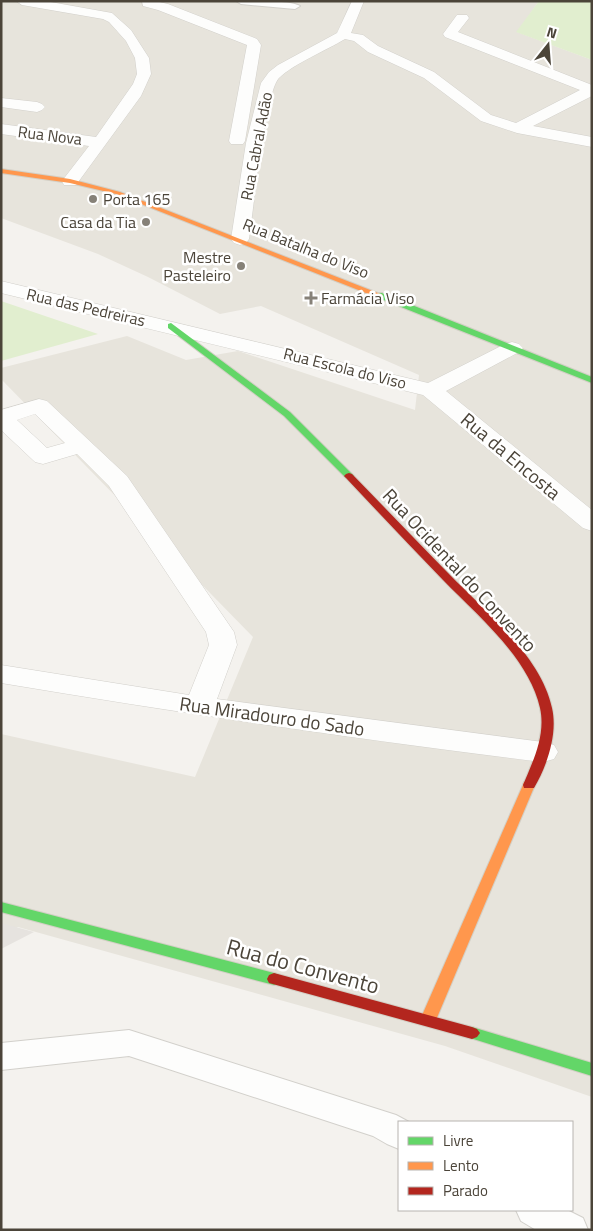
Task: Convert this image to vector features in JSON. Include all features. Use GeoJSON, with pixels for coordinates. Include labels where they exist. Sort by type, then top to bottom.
{"type":"FeatureCollection","features":[{"type":"Feature","properties":{"kind":"street"},"geometry":{"type":"LineString","coordinates":[[22,1],[97,13],[113,18],[127,33],[140,53],[144,74],[133,97],[70,181]]}},
{"type":"Feature","properties":{"kind":"street"},"geometry":{"type":"LineString","coordinates":[[358,1],[343,35],[358,38],[373,49],[429,75],[486,118],[517,128],[592,142]]}},
{"type":"Feature","properties":{"kind":"street"},"geometry":{"type":"LineString","coordinates":[[97,13],[138,5],[163,7],[252,42],[254,45],[236,143],[254,143]]}},
{"type":"Feature","properties":{"kind":"street"},"geometry":{"type":"LineString","coordinates":[[462,18],[450,34],[592,90]]}},
{"type":"Feature","properties":{"kind":"street","name":"Rua Cabral Adão"},"geometry":{"type":"LineString","coordinates":[[240,239],[254,143],[268,83],[274,75],[343,35]]}},
{"type":"Feature","properties":{"kind":"street"},"geometry":{"type":"LineString","coordinates":[[517,128],[592,90]]}},
{"type":"Feature","properties":{"kind":"street"},"geometry":{"type":"LineString","coordinates":[[1,102],[37,108]]}},
{"type":"Feature","properties":{"kind":"street","name":"Rua Nova"},"geometry":{"type":"LineString","coordinates":[[1,129],[99,142]]}},
{"type":"Feature","properties":{"kind":"street","name":"Rua Batalha do Viso"},"geometry":{"type":"LineString","coordinates":[[1,170],[70,181],[118,193],[240,239],[592,380]]}},
{"type":"Feature","properties":{"kind":"street","name":"Rua das Pedreiras"},"geometry":{"type":"LineString","coordinates":[[1,287],[171,326]]}},
{"type":"Feature","properties":{"kind":"street","name":"Rua Escola do Viso"},"geometry":{"type":"LineString","coordinates":[[171,326],[431,390],[512,348]]}},
{"type":"Feature","properties":{"kind":"street","name":"Rua Ocidental do Convento"},"geometry":{"type":"LineString","coordinates":[[171,326],[288,414],[503,636],[528,668],[544,696],[548,723],[543,752],[428,1020]]}},
{"type":"Feature","properties":{"kind":"street","name":"Rua da Encosta"},"geometry":{"type":"LineString","coordinates":[[431,390],[592,523]]}},
{"type":"Feature","properties":{"kind":"street"},"geometry":{"type":"LineString","coordinates":[[1,417],[39,406],[118,481],[220,632],[223,646],[200,706]]}},
{"type":"Feature","properties":{"kind":"street"},"geometry":{"type":"LineString","coordinates":[[1,417],[43,457],[82,446]]}},
{"type":"Feature","properties":{"kind":"street","name":"Rua Miradouro do Sado"},"geometry":{"type":"LineString","coordinates":[[1,674],[200,706],[432,740],[543,752]]}},
{"type":"Feature","properties":{"kind":"street","name":"Rua do Convento"},"geometry":{"type":"LineString","coordinates":[[1,906],[428,1020],[592,1070]]}},
{"type":"Feature","properties":{"kind":"lane"},"geometry":{"type":"LineString","coordinates":[[241,1],[295,6]]}},
{"type":"Feature","properties":{"kind":"lane"},"geometry":{"type":"LineString","coordinates":[[1,1056],[128,1043],[384,1125],[398,1133]]}},
{"type":"Feature","properties":{"kind":"lane"},"geometry":{"type":"LineString","coordinates":[[536,1211],[570,1230]]}},
{"type":"Feature","properties":{"kind":"shaded area"},"geometry":{"type":"Polygon","coordinates":[[[1,1],[539,1],[517,32],[592,60],[592,1097],[445,1046],[18,927],[1,936],[1,734],[195,777],[253,637],[1,379],[1,368],[127,336],[186,360],[238,351],[415,410],[419,375],[261,306],[220,314],[98,254],[1,218],[1,1]]]}},
{"type":"Feature","properties":{"kind":"shaded area"},"geometry":{"type":"Polygon","coordinates":[[[1,923],[34,932],[1,949],[1,923]]]}},
{"type":"Feature","properties":{"kind":"green space"},"geometry":{"type":"Polygon","coordinates":[[[539,1],[592,1],[592,60],[516,32],[539,1]]]}},
{"type":"Feature","properties":{"kind":"green space"},"geometry":{"type":"Polygon","coordinates":[[[1,301],[98,334],[1,361],[1,301]]]}},
{"type":"Feature","properties":{"kind":"traffic: fast"},"geometry":{"type":"LineString","coordinates":[[379,295],[592,380]]}},
{"type":"Feature","properties":{"kind":"traffic: fast"},"geometry":{"type":"LineString","coordinates":[[171,326],[287,414],[349,476]]}},
{"type":"Feature","properties":{"kind":"traffic: fast"},"geometry":{"type":"LineString","coordinates":[[1,907],[274,979]]}},
{"type":"Feature","properties":{"kind":"traffic: fast"},"geometry":{"type":"LineString","coordinates":[[472,1033],[592,1070]]}},
{"type":"Feature","properties":{"kind":"traffic: slow"},"geometry":{"type":"LineString","coordinates":[[1,171],[70,181],[118,193],[379,295]]}},
{"type":"Feature","properties":{"kind":"traffic: slow"},"geometry":{"type":"LineString","coordinates":[[428,1020],[529,785]]}},
{"type":"Feature","properties":{"kind":"traffic: jam"},"geometry":{"type":"LineString","coordinates":[[349,476],[490,621],[519,655],[531,673],[546,708],[547,728],[544,748],[529,785]]}},
{"type":"Feature","properties":{"kind":"traffic: jam"},"geometry":{"type":"LineString","coordinates":[[274,979],[472,1033]]}},
{"type":"Feature","properties":{"kind":"place","name":"Porta 165"},"geometry":{"type":"Point","coordinates":[93,199]}},
{"type":"Feature","properties":{"kind":"place","name":"Casa da Tia"},"geometry":{"type":"Point","coordinates":[146,222]}},
{"type":"Feature","properties":{"kind":"place","name":"Mestre Pasteleiro"},"geometry":{"type":"Point","coordinates":[241,266]}},
{"type":"Feature","properties":{"kind":"place","name":"Farmácia Viso"},"geometry":{"type":"Point","coordinates":[311,298]}}]}
